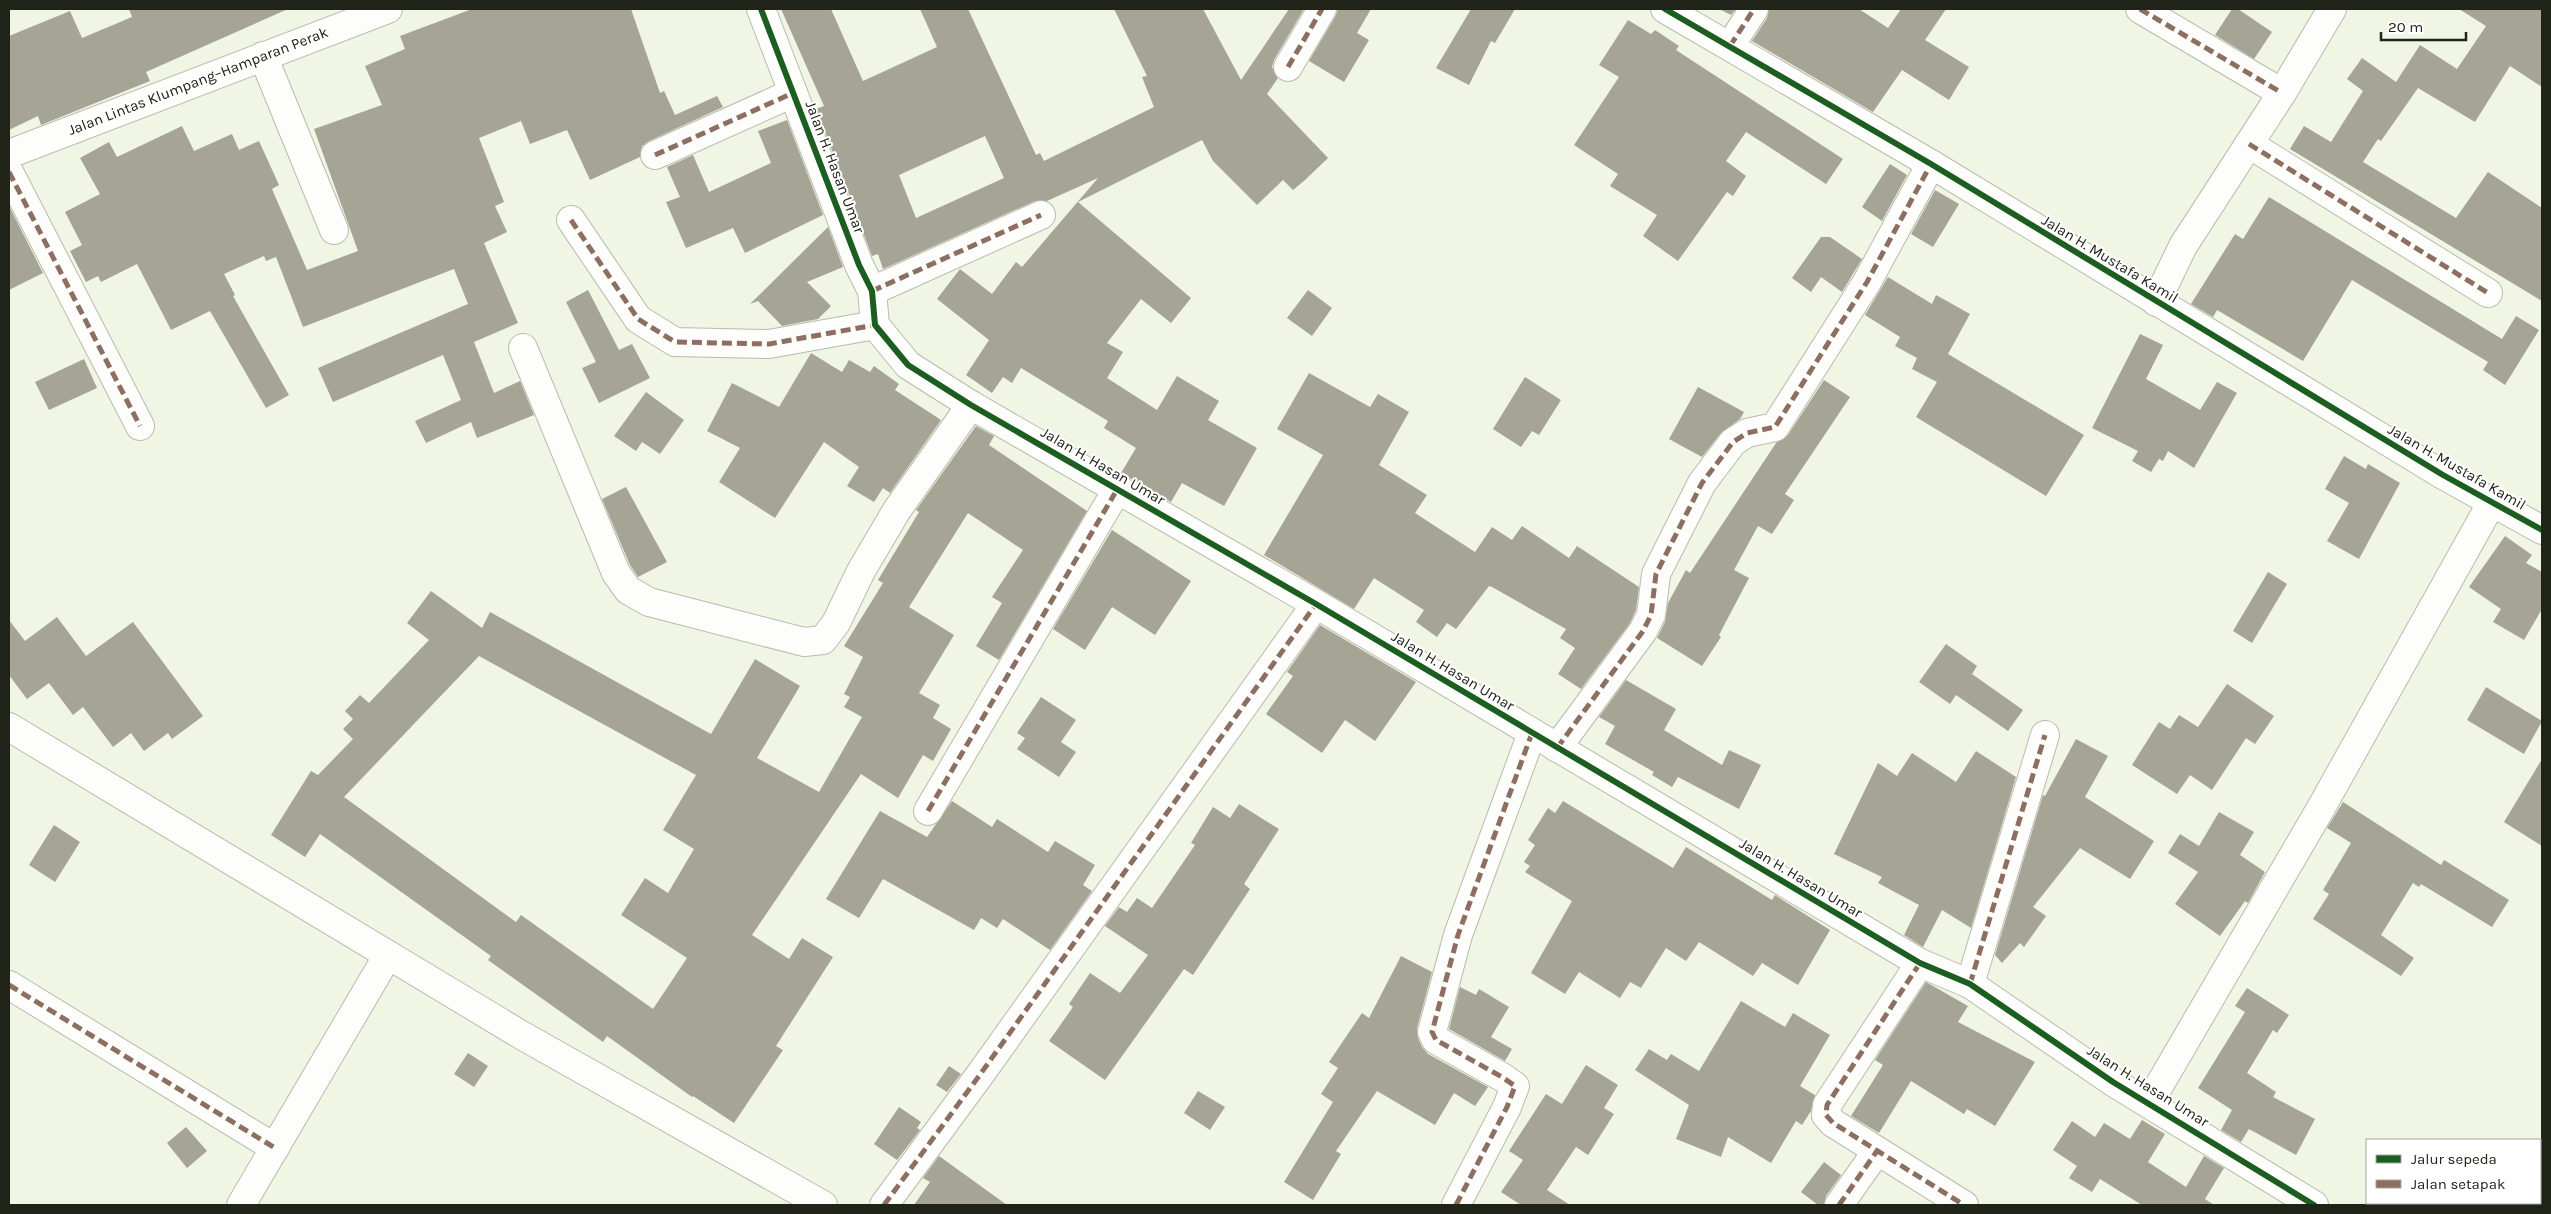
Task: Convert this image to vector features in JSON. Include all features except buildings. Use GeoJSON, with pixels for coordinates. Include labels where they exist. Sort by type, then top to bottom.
{"type":"FeatureCollection","features":[{"type":"Feature","properties":{"kind":"street","name":"Jalan Lintas Klumpang–Hamparan Perak"},"geometry":{"type":"LineString","coordinates":[[9,154],[388,9]]}},
{"type":"Feature","properties":{"kind":"street","name":"Jalan H. Hasan Umar"},"geometry":{"type":"LineString","coordinates":[[761,9],[859,265],[872,291],[875,325],[908,365],[971,405],[1118,488],[1316,604],[1920,963],[1970,984],[2113,1082],[2149,1102],[2314,1205]]}},
{"type":"Feature","properties":{"kind":"street"},"geometry":{"type":"LineString","coordinates":[[1288,66],[1322,9]]}},
{"type":"Feature","properties":{"kind":"street","name":"Jalan H. Mustafa Kamil"},"geometry":{"type":"LineString","coordinates":[[1665,9],[1931,164],[2156,302],[2542,530]]}},
{"type":"Feature","properties":{"kind":"street"},"geometry":{"type":"LineString","coordinates":[[1730,46],[1754,9]]}},
{"type":"Feature","properties":{"kind":"street"},"geometry":{"type":"LineString","coordinates":[[2140,9],[2282,93]]}},
{"type":"Feature","properties":{"kind":"street"},"geometry":{"type":"LineString","coordinates":[[2156,302],[2183,246],[2282,93],[2332,9]]}},
{"type":"Feature","properties":{"kind":"street"},"geometry":{"type":"LineString","coordinates":[[263,56],[334,230]]}},
{"type":"Feature","properties":{"kind":"street"},"geometry":{"type":"LineString","coordinates":[[655,155],[793,93]]}},
{"type":"Feature","properties":{"kind":"street"},"geometry":{"type":"LineString","coordinates":[[2249,144],[2488,293]]}},
{"type":"Feature","properties":{"kind":"street"},"geometry":{"type":"LineString","coordinates":[[1557,748],[1643,631],[1652,615],[1656,574],[1702,483],[1733,442],[1747,433],[1776,427],[1867,282],[1931,164]]}},
{"type":"Feature","properties":{"kind":"street"},"geometry":{"type":"LineString","coordinates":[[9,172],[140,426]]}},
{"type":"Feature","properties":{"kind":"street"},"geometry":{"type":"LineString","coordinates":[[872,291],[1041,215]]}},
{"type":"Feature","properties":{"kind":"street"},"geometry":{"type":"LineString","coordinates":[[571,220],[638,319],[675,342],[769,344],[875,325]]}},
{"type":"Feature","properties":{"kind":"street"},"geometry":{"type":"LineString","coordinates":[[523,348],[616,573],[628,590],[649,602],[804,642],[823,640],[836,623],[861,571],[897,510],[971,405]]}},
{"type":"Feature","properties":{"kind":"street"},"geometry":{"type":"LineString","coordinates":[[928,811],[1118,488]]}},
{"type":"Feature","properties":{"kind":"street"},"geometry":{"type":"LineString","coordinates":[[2149,1102],[2321,808],[2492,502]]}},
{"type":"Feature","properties":{"kind":"street"},"geometry":{"type":"LineString","coordinates":[[884,1205],[985,1068],[1316,604]]}},
{"type":"Feature","properties":{"kind":"street"},"geometry":{"type":"LineString","coordinates":[[9,727],[523,1036],[823,1205]]}},
{"type":"Feature","properties":{"kind":"street"},"geometry":{"type":"LineString","coordinates":[[1456,1205],[1507,1107],[1514,1086],[1502,1076],[1436,1040],[1432,1032],[1458,936],[1532,733]]}},
{"type":"Feature","properties":{"kind":"street"},"geometry":{"type":"LineString","coordinates":[[1970,984],[2045,735]]}},
{"type":"Feature","properties":{"kind":"street"},"geometry":{"type":"LineString","coordinates":[[241,1205],[388,955]]}},
{"type":"Feature","properties":{"kind":"street"},"geometry":{"type":"LineString","coordinates":[[1920,963],[1826,1105],[1826,1115],[1832,1123],[1964,1205]]}},
{"type":"Feature","properties":{"kind":"street"},"geometry":{"type":"LineString","coordinates":[[9,984],[275,1148]]}},
{"type":"Feature","properties":{"kind":"street"},"geometry":{"type":"LineString","coordinates":[[1839,1205],[1876,1151]]}},
{"type":"Feature","properties":{"kind":"marked path"},"geometry":{"type":"LineString","coordinates":[[1288,67],[1322,9]]}},
{"type":"Feature","properties":{"kind":"marked path"},"geometry":{"type":"LineString","coordinates":[[1730,46],[1754,9]]}},
{"type":"Feature","properties":{"kind":"marked path"},"geometry":{"type":"LineString","coordinates":[[2140,9],[2282,93]]}},
{"type":"Feature","properties":{"kind":"marked path"},"geometry":{"type":"LineString","coordinates":[[655,155],[793,93]]}},
{"type":"Feature","properties":{"kind":"marked path"},"geometry":{"type":"LineString","coordinates":[[2249,144],[2488,293]]}},
{"type":"Feature","properties":{"kind":"marked path"},"geometry":{"type":"LineString","coordinates":[[1557,748],[1643,631],[1651,615],[1656,574],[1702,483],[1733,442],[1747,433],[1775,427],[1867,282],[1931,164]]}},
{"type":"Feature","properties":{"kind":"marked path"},"geometry":{"type":"LineString","coordinates":[[9,172],[140,426]]}},
{"type":"Feature","properties":{"kind":"marked path"},"geometry":{"type":"LineString","coordinates":[[872,291],[1041,215]]}},
{"type":"Feature","properties":{"kind":"marked path"},"geometry":{"type":"LineString","coordinates":[[571,220],[638,319],[675,342],[769,344],[875,325]]}},
{"type":"Feature","properties":{"kind":"marked path"},"geometry":{"type":"LineString","coordinates":[[928,811],[1118,488]]}},
{"type":"Feature","properties":{"kind":"marked path"},"geometry":{"type":"LineString","coordinates":[[884,1205],[979,1076],[1316,604]]}},
{"type":"Feature","properties":{"kind":"marked path"},"geometry":{"type":"LineString","coordinates":[[1456,1205],[1507,1107],[1515,1086],[1436,1040],[1432,1032],[1458,935],[1532,733]]}},
{"type":"Feature","properties":{"kind":"marked path"},"geometry":{"type":"LineString","coordinates":[[1970,984],[2045,735]]}},
{"type":"Feature","properties":{"kind":"marked path"},"geometry":{"type":"LineString","coordinates":[[1920,963],[1827,1105],[1826,1115],[1833,1123],[1964,1205]]}},
{"type":"Feature","properties":{"kind":"marked path"},"geometry":{"type":"LineString","coordinates":[[9,985],[275,1148]]}},
{"type":"Feature","properties":{"kind":"marked path"},"geometry":{"type":"LineString","coordinates":[[1839,1205],[1877,1151]]}},
{"type":"Feature","properties":{"kind":"cycle path"},"geometry":{"type":"LineString","coordinates":[[761,9],[859,265],[872,291],[875,325],[908,365],[971,405],[1316,604],[1920,963],[1970,984],[2113,1082],[2314,1205]]}},
{"type":"Feature","properties":{"kind":"cycle path"},"geometry":{"type":"LineString","coordinates":[[1665,9],[1931,164],[2443,475],[2542,530]]}}]}
